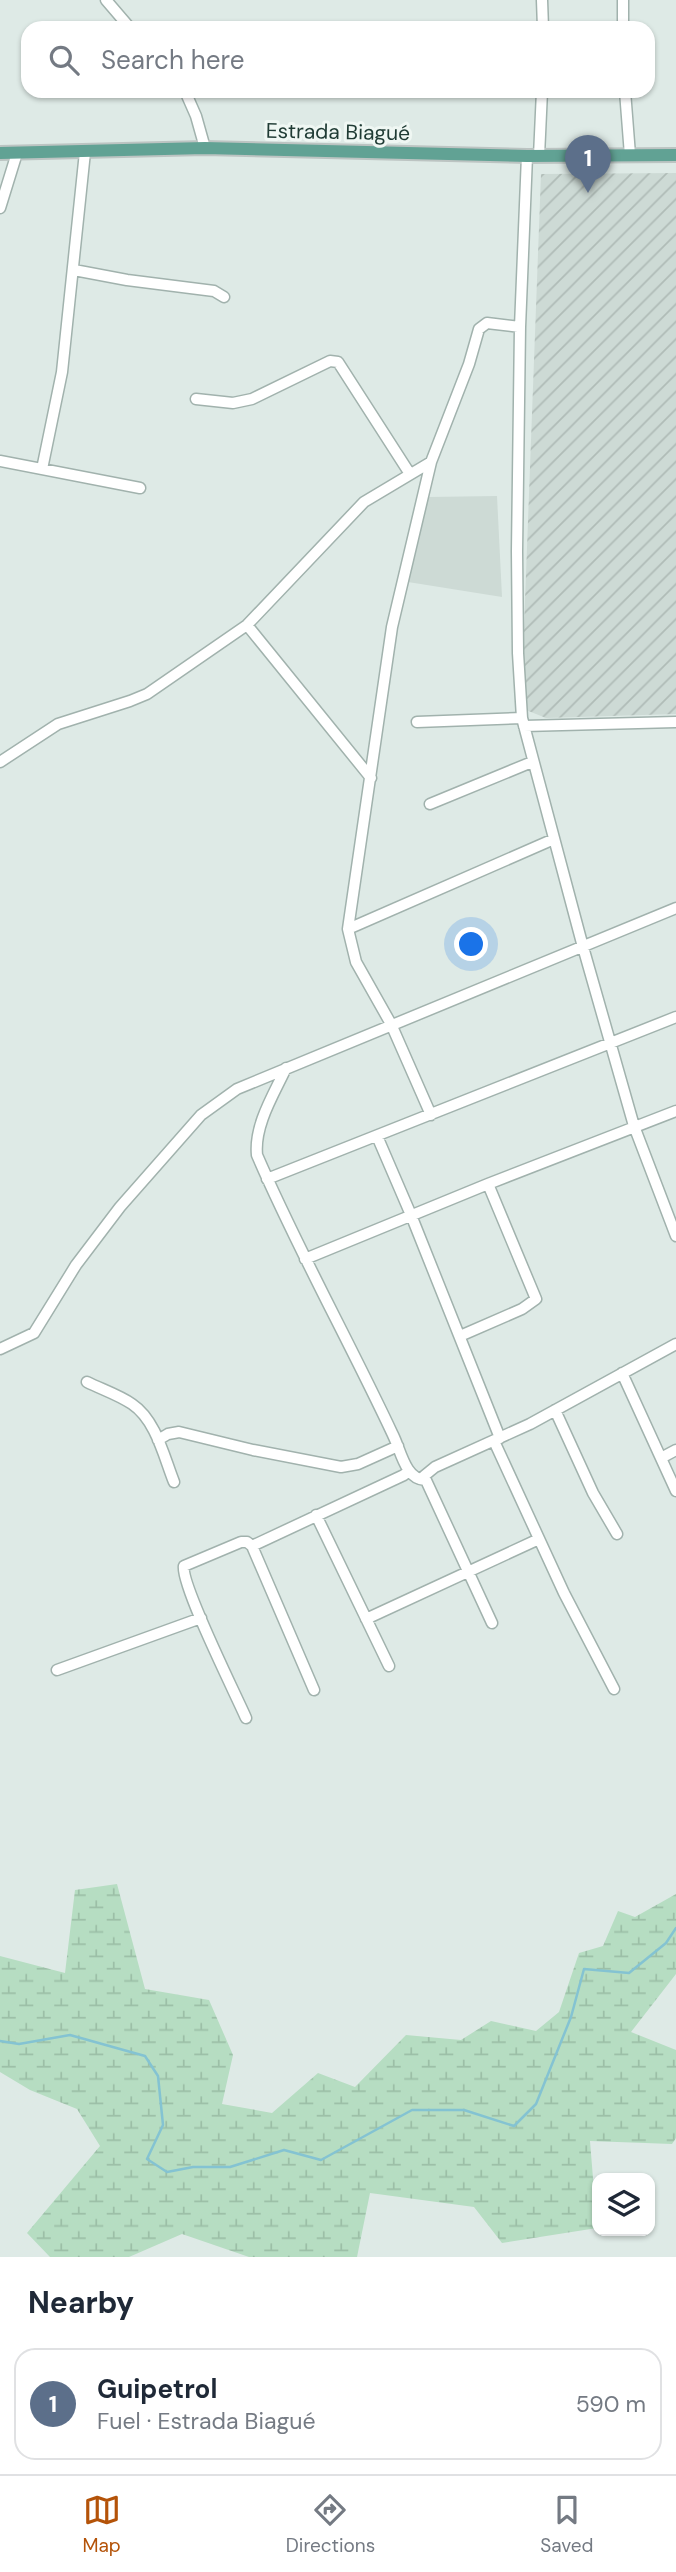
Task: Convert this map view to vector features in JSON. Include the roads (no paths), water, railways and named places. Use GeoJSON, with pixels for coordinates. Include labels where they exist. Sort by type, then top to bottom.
{"type":"FeatureCollection","features":[{"type":"Feature","properties":{"kind":"main road","name":"Estrada Biagué"},"geometry":{"type":"LineString","coordinates":[[0,153],[205,148],[533,156],[676,155]]}},
{"type":"Feature","properties":{"kind":"street"},"geometry":{"type":"LineString","coordinates":[[106,0],[124,21]]}},
{"type":"Feature","properties":{"kind":"street"},"geometry":{"type":"LineString","coordinates":[[542,0],[543,21]]}},
{"type":"Feature","properties":{"kind":"street"},"geometry":{"type":"LineString","coordinates":[[623,0],[623,21]]}},
{"type":"Feature","properties":{"kind":"street"},"geometry":{"type":"LineString","coordinates":[[188,98],[205,148]]}},
{"type":"Feature","properties":{"kind":"street"},"geometry":{"type":"LineString","coordinates":[[541,98],[533,156],[520,327],[517,564],[519,684],[523,722],[634,1126],[676,1236]]}},
{"type":"Feature","properties":{"kind":"street"},"geometry":{"type":"LineString","coordinates":[[626,98],[630,155]]}},
{"type":"Feature","properties":{"kind":"street"},"geometry":{"type":"LineString","coordinates":[[43,469],[62,372],[85,152]]}},
{"type":"Feature","properties":{"kind":"street"},"geometry":{"type":"LineString","coordinates":[[0,208],[18,153]]}},
{"type":"Feature","properties":{"kind":"street"},"geometry":{"type":"LineString","coordinates":[[74,270],[214,291],[224,297]]}},
{"type":"Feature","properties":{"kind":"street"},"geometry":{"type":"LineString","coordinates":[[431,1115],[391,1024],[356,962],[348,929],[392,627],[431,462],[469,364],[478,329],[487,323],[520,327]]}},
{"type":"Feature","properties":{"kind":"street"},"geometry":{"type":"LineString","coordinates":[[196,399],[242,402],[260,396],[330,361],[338,362],[410,474]]}},
{"type":"Feature","properties":{"kind":"street"},"geometry":{"type":"LineString","coordinates":[[0,461],[139,488]]}},
{"type":"Feature","properties":{"kind":"street"},"geometry":{"type":"LineString","coordinates":[[0,762],[58,723],[147,694],[247,625],[351,514],[374,495],[431,462]]}},
{"type":"Feature","properties":{"kind":"street"},"geometry":{"type":"LineString","coordinates":[[247,625],[371,778]]}},
{"type":"Feature","properties":{"kind":"street"},"geometry":{"type":"LineString","coordinates":[[418,722],[676,722]]}},
{"type":"Feature","properties":{"kind":"street"},"geometry":{"type":"LineString","coordinates":[[430,804],[532,762]]}},
{"type":"Feature","properties":{"kind":"street"},"geometry":{"type":"LineString","coordinates":[[348,929],[554,839]]}},
{"type":"Feature","properties":{"kind":"street"},"geometry":{"type":"LineString","coordinates":[[0,1349],[34,1333],[76,1265],[111,1218],[201,1115],[237,1089],[676,908]]}},
{"type":"Feature","properties":{"kind":"street"},"geometry":{"type":"LineString","coordinates":[[267,1179],[676,1017]]}},
{"type":"Feature","properties":{"kind":"street"},"geometry":{"type":"LineString","coordinates":[[286,1068],[256,1140],[257,1155],[408,1471],[417,1479],[425,1480]]}},
{"type":"Feature","properties":{"kind":"street"},"geometry":{"type":"LineString","coordinates":[[305,1259],[676,1111]]}},
{"type":"Feature","properties":{"kind":"street"},"geometry":{"type":"LineString","coordinates":[[377,1136],[460,1336],[497,1440],[539,1539],[614,1689]]}},
{"type":"Feature","properties":{"kind":"street"},"geometry":{"type":"LineString","coordinates":[[460,1336],[522,1309],[536,1299],[488,1184]]}},
{"type":"Feature","properties":{"kind":"street"},"geometry":{"type":"LineString","coordinates":[[492,1623],[424,1476],[435,1467],[497,1440],[676,1344]]}},
{"type":"Feature","properties":{"kind":"street"},"geometry":{"type":"LineString","coordinates":[[622,1373],[676,1492]]}},
{"type":"Feature","properties":{"kind":"street"},"geometry":{"type":"LineString","coordinates":[[87,1381],[132,1404],[145,1416],[158,1440],[174,1482]]}},
{"type":"Feature","properties":{"kind":"street"},"geometry":{"type":"LineString","coordinates":[[555,1410],[593,1493],[617,1534]]}},
{"type":"Feature","properties":{"kind":"street"},"geometry":{"type":"LineString","coordinates":[[158,1440],[179,1432],[341,1467],[358,1464],[398,1446]]}},
{"type":"Feature","properties":{"kind":"street"},"geometry":{"type":"LineString","coordinates":[[661,1458],[676,1450]]}},
{"type":"Feature","properties":{"kind":"street"},"geometry":{"type":"LineString","coordinates":[[252,1546],[408,1471]]}},
{"type":"Feature","properties":{"kind":"street"},"geometry":{"type":"LineString","coordinates":[[316,1515],[388,1666]]}},
{"type":"Feature","properties":{"kind":"street"},"geometry":{"type":"LineString","coordinates":[[366,1619],[539,1539]]}},
{"type":"Feature","properties":{"kind":"street"},"geometry":{"type":"LineString","coordinates":[[246,1718],[183,1575],[184,1566],[240,1542],[247,1542],[252,1546],[314,1690]]}},
{"type":"Feature","properties":{"kind":"street"},"geometry":{"type":"LineString","coordinates":[[57,1670],[201,1618]]}},
{"type":"Feature","properties":{"kind":"waterway"},"geometry":{"type":"LineString","coordinates":[[0,2041],[19,2044],[70,2035],[145,2056],[158,2076],[163,2125],[147,2159],[167,2172],[193,2167],[230,2167],[284,2150],[321,2160],[412,2110],[464,2110],[514,2126],[536,2104],[571,2017],[584,1969],[629,1973],[666,1943],[676,1928]]}},
{"type":"Feature","properties":{"kind":"place","name":"Guipetrol"},"geometry":{"type":"Point","coordinates":[588,193]}}]}
